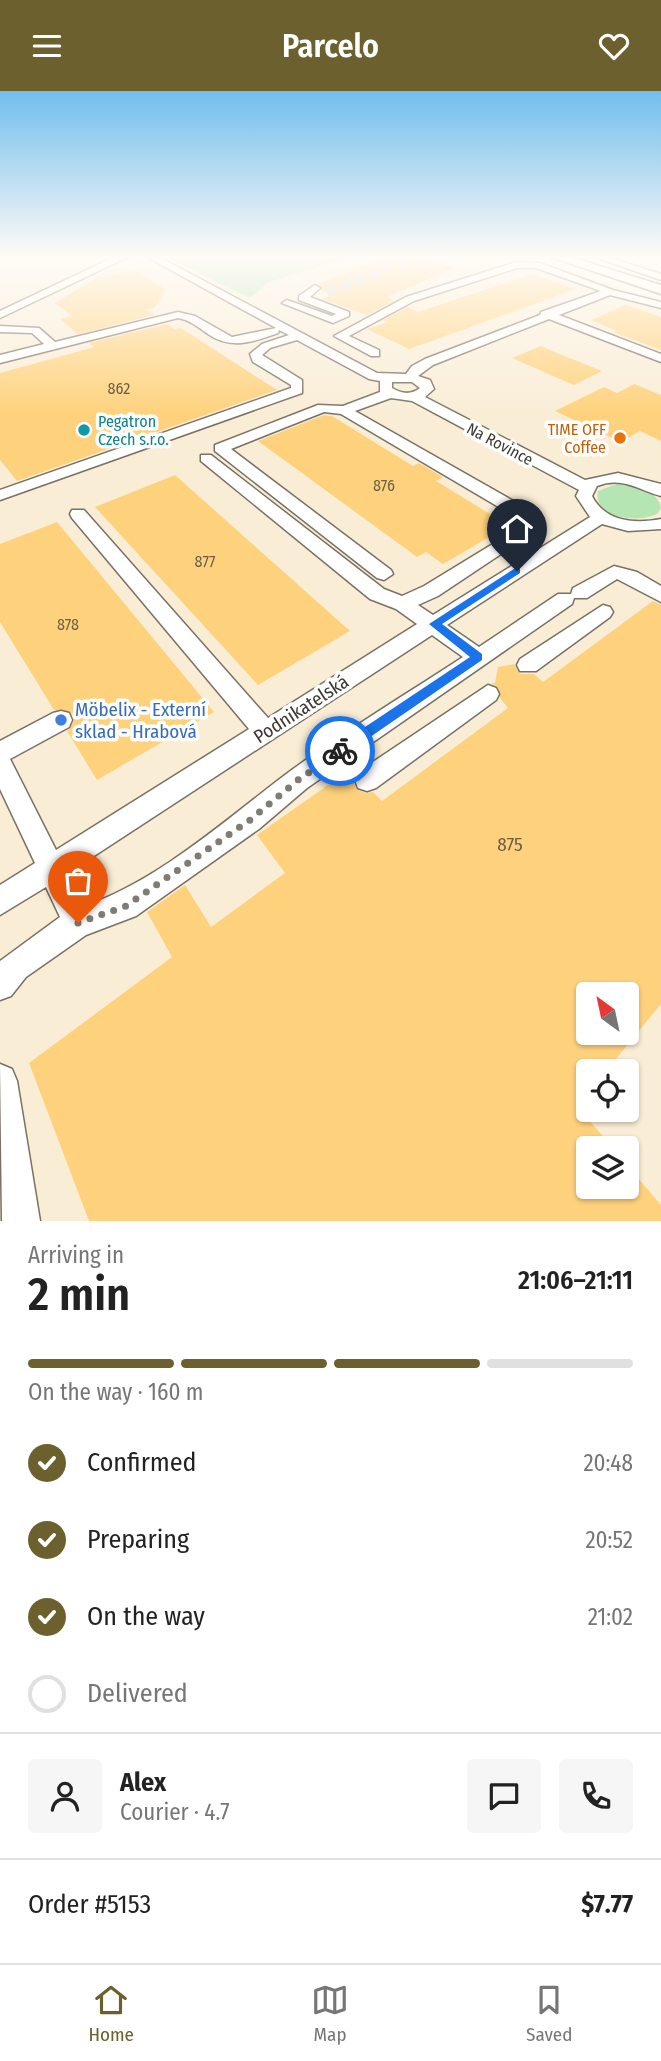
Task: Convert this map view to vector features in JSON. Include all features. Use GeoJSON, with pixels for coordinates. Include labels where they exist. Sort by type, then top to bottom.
{"type":"FeatureCollection","features":[{"type":"Feature","properties":{"kind":"street","name":"Na Rovince"},"geometry":{"type":"LineString","coordinates":[[249,310],[388,387],[415,397],[586,487]]}},
{"type":"Feature","properties":{"kind":"street"},"geometry":{"type":"LineString","coordinates":[[254,312],[262,310]]}},
{"type":"Feature","properties":{"kind":"street"},"geometry":{"type":"LineString","coordinates":[[305,310],[333,320],[345,314],[334,310]]}},
{"type":"Feature","properties":{"kind":"street"},"geometry":{"type":"LineString","coordinates":[[375,353],[340,336],[390,310]]}},
{"type":"Feature","properties":{"kind":"street"},"geometry":{"type":"LineString","coordinates":[[534,310],[661,358]]}},
{"type":"Feature","properties":{"kind":"street"},"geometry":{"type":"LineString","coordinates":[[344,410],[411,377],[416,369],[429,362],[565,310]]}},
{"type":"Feature","properties":{"kind":"street"},"geometry":{"type":"LineString","coordinates":[[0,359],[178,314],[192,317],[222,338],[233,340],[284,328]]}},
{"type":"Feature","properties":{"kind":"street"},"geometry":{"type":"LineString","coordinates":[[0,330],[35,330],[53,346]]}},
{"type":"Feature","properties":{"kind":"street"},"geometry":{"type":"LineString","coordinates":[[0,495],[297,390],[297,383],[257,359],[256,353],[265,346],[299,336]]}},
{"type":"Feature","properties":{"kind":"street"},"geometry":{"type":"LineString","coordinates":[[411,377],[427,386],[425,392],[415,397]]}},
{"type":"Feature","properties":{"kind":"street"},"geometry":{"type":"LineString","coordinates":[[12,507],[291,405],[279,397]]}},
{"type":"Feature","properties":{"kind":"street"},"geometry":{"type":"LineString","coordinates":[[384,574],[220,448],[323,408],[344,410],[525,515],[534,526],[432,591],[403,604]]}},
{"type":"Feature","properties":{"kind":"street"},"geometry":{"type":"LineString","coordinates":[[206,458],[377,594],[403,604],[478,657]]}},
{"type":"Feature","properties":{"kind":"street"},"geometry":{"type":"LineString","coordinates":[[657,529],[625,526],[601,517],[585,502],[586,487],[598,480],[616,477],[658,487]]}},
{"type":"Feature","properties":{"kind":"street"},"geometry":{"type":"LineString","coordinates":[[78,514],[265,731]]}},
{"type":"Feature","properties":{"kind":"street","name":"Podnikatelská"},"geometry":{"type":"LineString","coordinates":[[0,901],[601,517]]}},
{"type":"Feature","properties":{"kind":"street"},"geometry":{"type":"LineString","coordinates":[[0,985],[15,966],[78,923],[126,906],[250,820],[298,780],[478,657],[573,596],[614,572],[630,576],[661,595]]}},
{"type":"Feature","properties":{"kind":"street"},"geometry":{"type":"LineString","coordinates":[[528,665],[603,612]]}},
{"type":"Feature","properties":{"kind":"street"},"geometry":{"type":"LineString","coordinates":[[534,620],[562,640]]}},
{"type":"Feature","properties":{"kind":"street"},"geometry":{"type":"LineString","coordinates":[[367,780],[488,694]]}},
{"type":"Feature","properties":{"kind":"street"},"geometry":{"type":"LineString","coordinates":[[403,708],[432,735]]}},
{"type":"Feature","properties":{"kind":"street"},"geometry":{"type":"LineString","coordinates":[[0,753],[61,720]]}},
{"type":"Feature","properties":{"kind":"street"},"geometry":{"type":"LineString","coordinates":[[0,763],[78,923]]}},
{"type":"Feature","properties":{"kind":"street"},"geometry":{"type":"LineString","coordinates":[[0,1081],[21,1221]]}},
{"type":"Feature","properties":{"kind":"shaded area"},"geometry":{"type":"Polygon","coordinates":[[[0,310],[661,310],[661,1221],[0,1221],[0,310]]]}},
{"type":"Feature","properties":{"kind":"green space"},"geometry":{"type":"Polygon","coordinates":[[[619,483],[639,487],[651,493],[659,502],[661,508],[658,513],[630,518],[620,517],[603,508],[598,500],[598,491],[619,483]]]}},
{"type":"Feature","properties":{"kind":"building"},"geometry":{"type":"Polygon","coordinates":[[[64,310],[147,310],[154,315],[78,334],[60,319],[72,316],[64,310]]]}},
{"type":"Feature","properties":{"kind":"building"},"geometry":{"type":"Polygon","coordinates":[[[352,310],[377,310],[367,315],[352,310]]]}},
{"type":"Feature","properties":{"kind":"building"},"geometry":{"type":"Polygon","coordinates":[[[403,310],[418,312],[425,310],[518,310],[409,349],[367,329],[388,322],[383,320],[403,310]]]}},
{"type":"Feature","properties":{"kind":"building"},"geometry":{"type":"Polygon","coordinates":[[[615,310],[640,310],[661,317],[661,350],[613,332],[617,331],[591,320],[615,310]]]}},
{"type":"Feature","properties":{"kind":"building","name":"Pegatron Czech s.r.o."},"geometry":{"type":"Polygon","coordinates":[[[167,324],[175,329],[181,328],[277,390],[17,481],[0,460],[0,373],[94,347],[89,343],[167,324]]]}},
{"type":"Feature","properties":{"kind":"building"},"geometry":{"type":"Polygon","coordinates":[[[541,346],[602,371],[574,385],[512,358],[541,346]]]}},
{"type":"Feature","properties":{"kind":"building"},"geometry":{"type":"Polygon","coordinates":[[[634,384],[661,395],[661,441],[640,431],[621,442],[555,411],[604,387],[617,393],[634,384]]]}},
{"type":"Feature","properties":{"kind":"building"},"geometry":{"type":"Polygon","coordinates":[[[324,415],[332,416],[413,466],[419,463],[443,477],[436,481],[490,514],[498,510],[517,521],[443,564],[426,552],[417,557],[258,441],[324,415]]]}},
{"type":"Feature","properties":{"kind":"building"},"geometry":{"type":"Polygon","coordinates":[[[175,475],[350,631],[258,685],[95,507],[175,475]]]}},
{"type":"Feature","properties":{"kind":"building"},"geometry":{"type":"Polygon","coordinates":[[[57,522],[214,712],[97,780],[67,731],[74,721],[71,712],[54,710],[0,622],[0,544],[57,522]]]}},
{"type":"Feature","properties":{"kind":"building"},"geometry":{"type":"Polygon","coordinates":[[[653,601],[661,605],[661,1004],[639,1031],[639,982],[576,982],[576,1045],[627,1045],[616,1059],[576,1059],[576,1122],[591,1122],[603,1136],[576,1136],[576,1199],[639,1199],[639,1179],[661,1205],[661,1221],[89,1221],[29,1063],[172,957],[147,912],[185,885],[211,927],[285,873],[257,835],[352,768],[355,772],[353,781],[356,789],[366,793],[373,792],[382,801],[508,708],[500,698],[498,687],[491,683],[495,683],[498,667],[514,664],[520,674],[534,674],[543,682],[653,601]]]}},
{"type":"Feature","properties":{"kind":"way so far"},"geometry":{"type":"LineString","coordinates":[[78,923],[126,906],[250,820],[298,780],[340,751]]}},
{"type":"Feature","properties":{"kind":"place","name":"Pegatron Czech s.r.o."},"geometry":{"type":"Point","coordinates":[84,430]}},
{"type":"Feature","properties":{"kind":"place","name":"TIME OFF Coffee"},"geometry":{"type":"Point","coordinates":[620,438]}},
{"type":"Feature","properties":{"kind":"place","name":"Möbelix - Externí sklad - Hrabová"},"geometry":{"type":"Point","coordinates":[61,720]}},
{"type":"Feature","properties":{"kind":"route"},"geometry":{"type":"LineString","coordinates":[[340,751],[478,657],[434,624],[517,571]]}}]}
